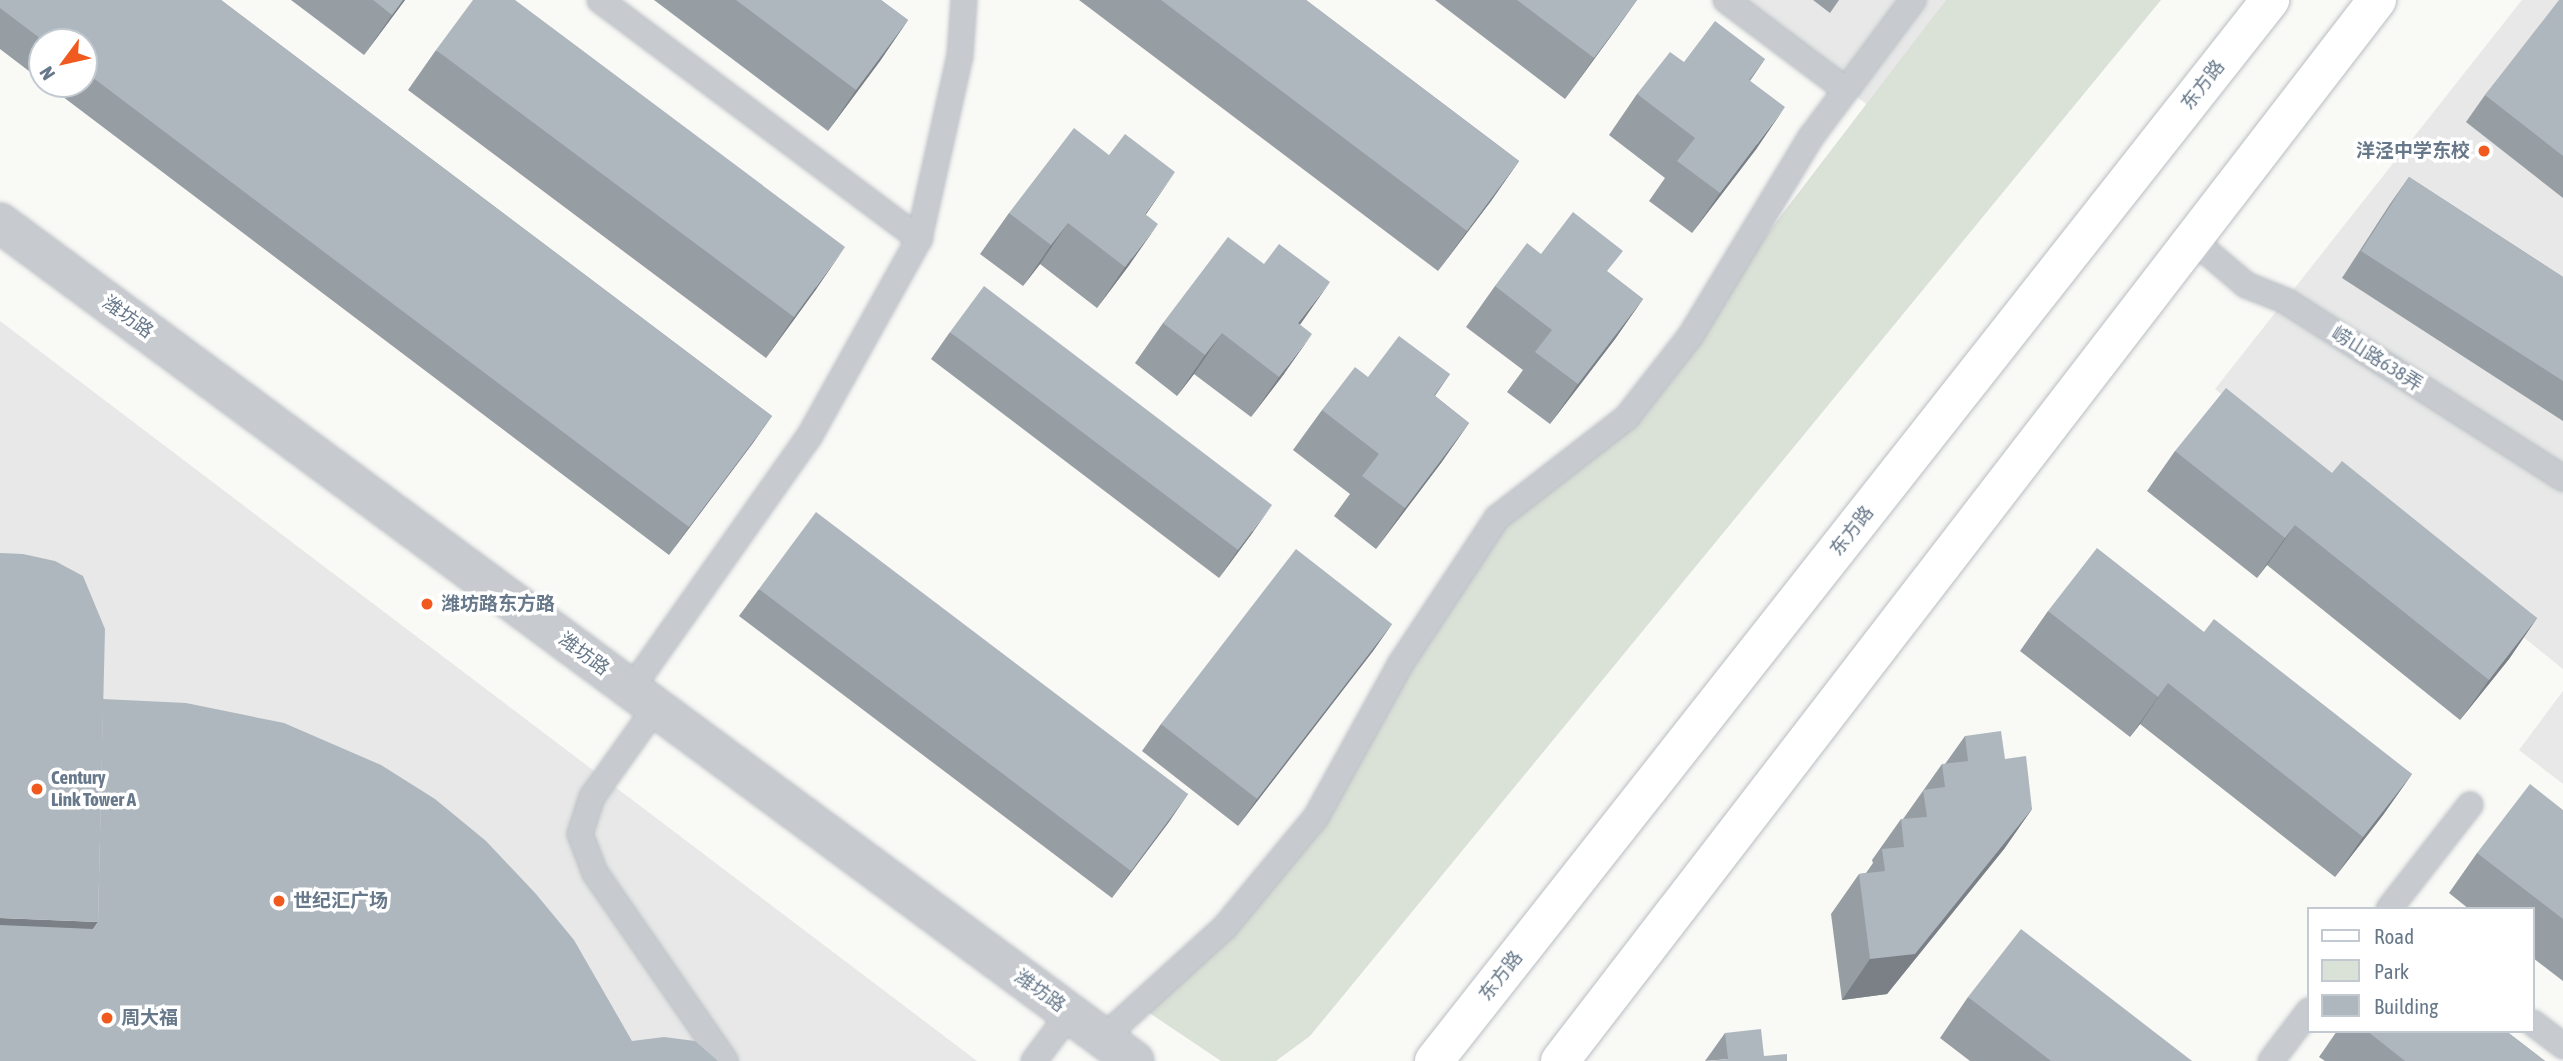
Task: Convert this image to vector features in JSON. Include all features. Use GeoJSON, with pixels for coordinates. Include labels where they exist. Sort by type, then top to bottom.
{"type":"FeatureCollection","features":[{"type":"Feature","properties":{"kind":"main road","name":"东方路"},"geometry":{"type":"LineString","coordinates":[[1434,1061],[2270,0]]}},
{"type":"Feature","properties":{"kind":"main road"},"geometry":{"type":"LineString","coordinates":[[1560,1061],[2377,0]]}},
{"type":"Feature","properties":{"kind":"street","name":"潍坊路"},"geometry":{"type":"LineString","coordinates":[[0,223],[1134,1061]]}},
{"type":"Feature","properties":{"kind":"lane"},"geometry":{"type":"LineString","coordinates":[[600,0],[919,239]]}},
{"type":"Feature","properties":{"kind":"lane"},"geometry":{"type":"LineString","coordinates":[[725,1061],[595,873],[580,834],[592,797],[644,698],[809,437],[919,239],[960,56],[964,0]]}},
{"type":"Feature","properties":{"kind":"lane"},"geometry":{"type":"LineString","coordinates":[[1726,0],[1846,90]]}},
{"type":"Feature","properties":{"kind":"lane"},"geometry":{"type":"LineString","coordinates":[[1103,1038],[1225,927],[1316,817],[1401,663],[1497,518],[1627,417],[1691,335],[1811,137],[1913,0]]}},
{"type":"Feature","properties":{"kind":"lane","name":"崂山路638弄"},"geometry":{"type":"LineString","coordinates":[[2193,240],[2246,285],[2286,301],[2563,478]]}},
{"type":"Feature","properties":{"kind":"lane"},"geometry":{"type":"LineString","coordinates":[[2391,907],[2470,805]]}},
{"type":"Feature","properties":{"kind":"lane"},"geometry":{"type":"LineString","coordinates":[[1034,1061],[1070,1013]]}},
{"type":"Feature","properties":{"kind":"lane"},"geometry":{"type":"LineString","coordinates":[[2271,1061],[2308,1013]]}},
{"type":"Feature","properties":{"kind":"lane"},"geometry":{"type":"LineString","coordinates":[[2535,1025],[2563,1046]]}},
{"type":"Feature","properties":{"kind":"shaded area"},"geometry":{"type":"Polygon","coordinates":[[[1726,0],[1946,0],[1869,106],[1726,0]]]}},
{"type":"Feature","properties":{"kind":"shaded area"},"geometry":{"type":"Polygon","coordinates":[[[2522,0],[2563,0],[2563,669],[2215,389],[2522,0]]]}},
{"type":"Feature","properties":{"kind":"shaded area"},"geometry":{"type":"Polygon","coordinates":[[[0,321],[977,1061],[0,1061],[0,321]]]}},
{"type":"Feature","properties":{"kind":"shaded area"},"geometry":{"type":"Polygon","coordinates":[[[2563,691],[2563,784],[2519,750],[2563,691]]]}},
{"type":"Feature","properties":{"kind":"green space"},"geometry":{"type":"Polygon","coordinates":[[[1946,0],[2161,0],[1310,1036],[1276,1061],[1221,1061],[1139,1006],[1316,817],[1497,518],[1627,417],[1946,0]]]}},
{"type":"Feature","properties":{"kind":"building"},"geometry":{"type":"Polygon","coordinates":[[[0,0],[221,0],[772,416],[689,527],[98,82],[98,28],[28,29],[0,8],[0,0]]]}},
{"type":"Feature","properties":{"kind":"building"},"geometry":{"type":"Polygon","coordinates":[[[373,0],[403,0],[392,15],[373,0]]]}},
{"type":"Feature","properties":{"kind":"building"},"geometry":{"type":"Polygon","coordinates":[[[473,0],[515,0],[845,247],[794,317],[436,50],[473,0]]]}},
{"type":"Feature","properties":{"kind":"building"},"geometry":{"type":"Polygon","coordinates":[[[736,0],[881,0],[908,20],[856,90],[736,0]]]}},
{"type":"Feature","properties":{"kind":"building"},"geometry":{"type":"Polygon","coordinates":[[[1161,0],[1306,0],[1519,161],[1467,231],[1161,0]]]}},
{"type":"Feature","properties":{"kind":"building"},"geometry":{"type":"Polygon","coordinates":[[[1517,0],[1637,0],[1594,58],[1517,0]]]}},
{"type":"Feature","properties":{"kind":"building"},"geometry":{"type":"Polygon","coordinates":[[[2559,0],[2563,0],[2563,156],[2485,95],[2559,0]]]}},
{"type":"Feature","properties":{"kind":"building"},"geometry":{"type":"Polygon","coordinates":[[[1715,21],[1765,59],[1749,80],[1785,107],[1720,193],[1677,161],[1695,138],[1637,94],[1670,52],[1684,62],[1715,21]]]}},
{"type":"Feature","properties":{"kind":"building"},"geometry":{"type":"Polygon","coordinates":[[[1074,128],[1109,155],[1125,134],[1175,172],[1145,214],[1158,224],[1125,267],[1068,223],[1051,245],[1009,213],[1074,128]]]}},
{"type":"Feature","properties":{"kind":"building"},"geometry":{"type":"Polygon","coordinates":[[[2409,177],[2563,277],[2563,381],[2361,251],[2409,177]]]}},
{"type":"Feature","properties":{"kind":"building"},"geometry":{"type":"Polygon","coordinates":[[[1573,212],[1623,251],[1607,271],[1643,299],[1578,384],[1535,352],[1552,330],[1495,286],[1527,243],[1541,254],[1573,212]]]}},
{"type":"Feature","properties":{"kind":"building"},"geometry":{"type":"Polygon","coordinates":[[[1228,237],[1264,264],[1279,244],[1330,282],[1298,323],[1312,334],[1279,377],[1222,333],[1205,355],[1163,323],[1228,237]]]}},
{"type":"Feature","properties":{"kind":"building"},"geometry":{"type":"Polygon","coordinates":[[[984,286],[1272,505],[1238,550],[950,332],[984,286]]]}},
{"type":"Feature","properties":{"kind":"building"},"geometry":{"type":"Polygon","coordinates":[[[1399,336],[1450,374],[1434,395],[1469,423],[1405,508],[1362,476],[1379,454],[1322,410],[1355,367],[1368,377],[1399,336]]]}},
{"type":"Feature","properties":{"kind":"building"},"geometry":{"type":"Polygon","coordinates":[[[2226,388],[2332,473],[2342,461],[2537,618],[2489,680],[2295,525],[2285,538],[2175,451],[2226,388]]]}},
{"type":"Feature","properties":{"kind":"building"},"geometry":{"type":"Polygon","coordinates":[[[816,512],[1188,794],[1131,871],[759,589],[816,512]]]}},
{"type":"Feature","properties":{"kind":"building"},"geometry":{"type":"Polygon","coordinates":[[[2097,548],[2204,632],[2214,619],[2412,774],[2363,837],[2168,683],[2158,697],[2048,611],[2097,548]]]}},
{"type":"Feature","properties":{"kind":"building"},"geometry":{"type":"Polygon","coordinates":[[[1296,549],[1392,624],[1257,799],[1161,724],[1296,549]]]}},
{"type":"Feature","properties":{"kind":"building","name":"Century Link Tower A"},"geometry":{"type":"Polygon","coordinates":[[[0,553],[23,554],[55,561],[83,576],[105,629],[98,922],[0,918],[0,553]]]}},
{"type":"Feature","properties":{"kind":"building","name":"世纪汇广场"},"geometry":{"type":"Polygon","coordinates":[[[103,699],[186,703],[284,723],[381,765],[435,799],[486,841],[536,894],[574,940],[632,1041],[664,1037],[695,1041],[718,1061],[0,1061],[0,925],[93,929],[98,922],[103,699]]]}},
{"type":"Feature","properties":{"kind":"building"},"geometry":{"type":"Polygon","coordinates":[[[2001,731],[2005,759],[2026,756],[2032,809],[1915,954],[1870,959],[1859,874],[1885,871],[1882,849],[1904,847],[1901,819],[1927,817],[1923,790],[1945,787],[1942,764],[1968,761],[1965,736],[2001,731]]]}},
{"type":"Feature","properties":{"kind":"building"},"geometry":{"type":"Polygon","coordinates":[[[2530,784],[2563,810],[2563,919],[2477,853],[2530,784]]]}},
{"type":"Feature","properties":{"kind":"building"},"geometry":{"type":"Polygon","coordinates":[[[2021,929],[2192,1061],[2051,1061],[1968,997],[2021,929]]]}},
{"type":"Feature","properties":{"kind":"building"},"geometry":{"type":"Polygon","coordinates":[[[1761,1029],[1764,1056],[1787,1054],[1787,1061],[1708,1061],[1728,1059],[1725,1033],[1761,1029]]]}},
{"type":"Feature","properties":{"kind":"building"},"geometry":{"type":"Polygon","coordinates":[[[2370,1033],[2509,1033],[2545,1061],[2405,1061],[2370,1033]]]}},
{"type":"Feature","properties":{"kind":"place","name":"洋泾中学东校"},"geometry":{"type":"Point","coordinates":[2484,151]}},
{"type":"Feature","properties":{"kind":"place","name":"潍坊路东方路"},"geometry":{"type":"Point","coordinates":[427,604]}},
{"type":"Feature","properties":{"kind":"place","name":"Century Link Tower A"},"geometry":{"type":"Point","coordinates":[37,789]}},
{"type":"Feature","properties":{"kind":"place","name":"世纪汇广场"},"geometry":{"type":"Point","coordinates":[279,901]}},
{"type":"Feature","properties":{"kind":"place","name":"周大福"},"geometry":{"type":"Point","coordinates":[107,1018]}}]}
